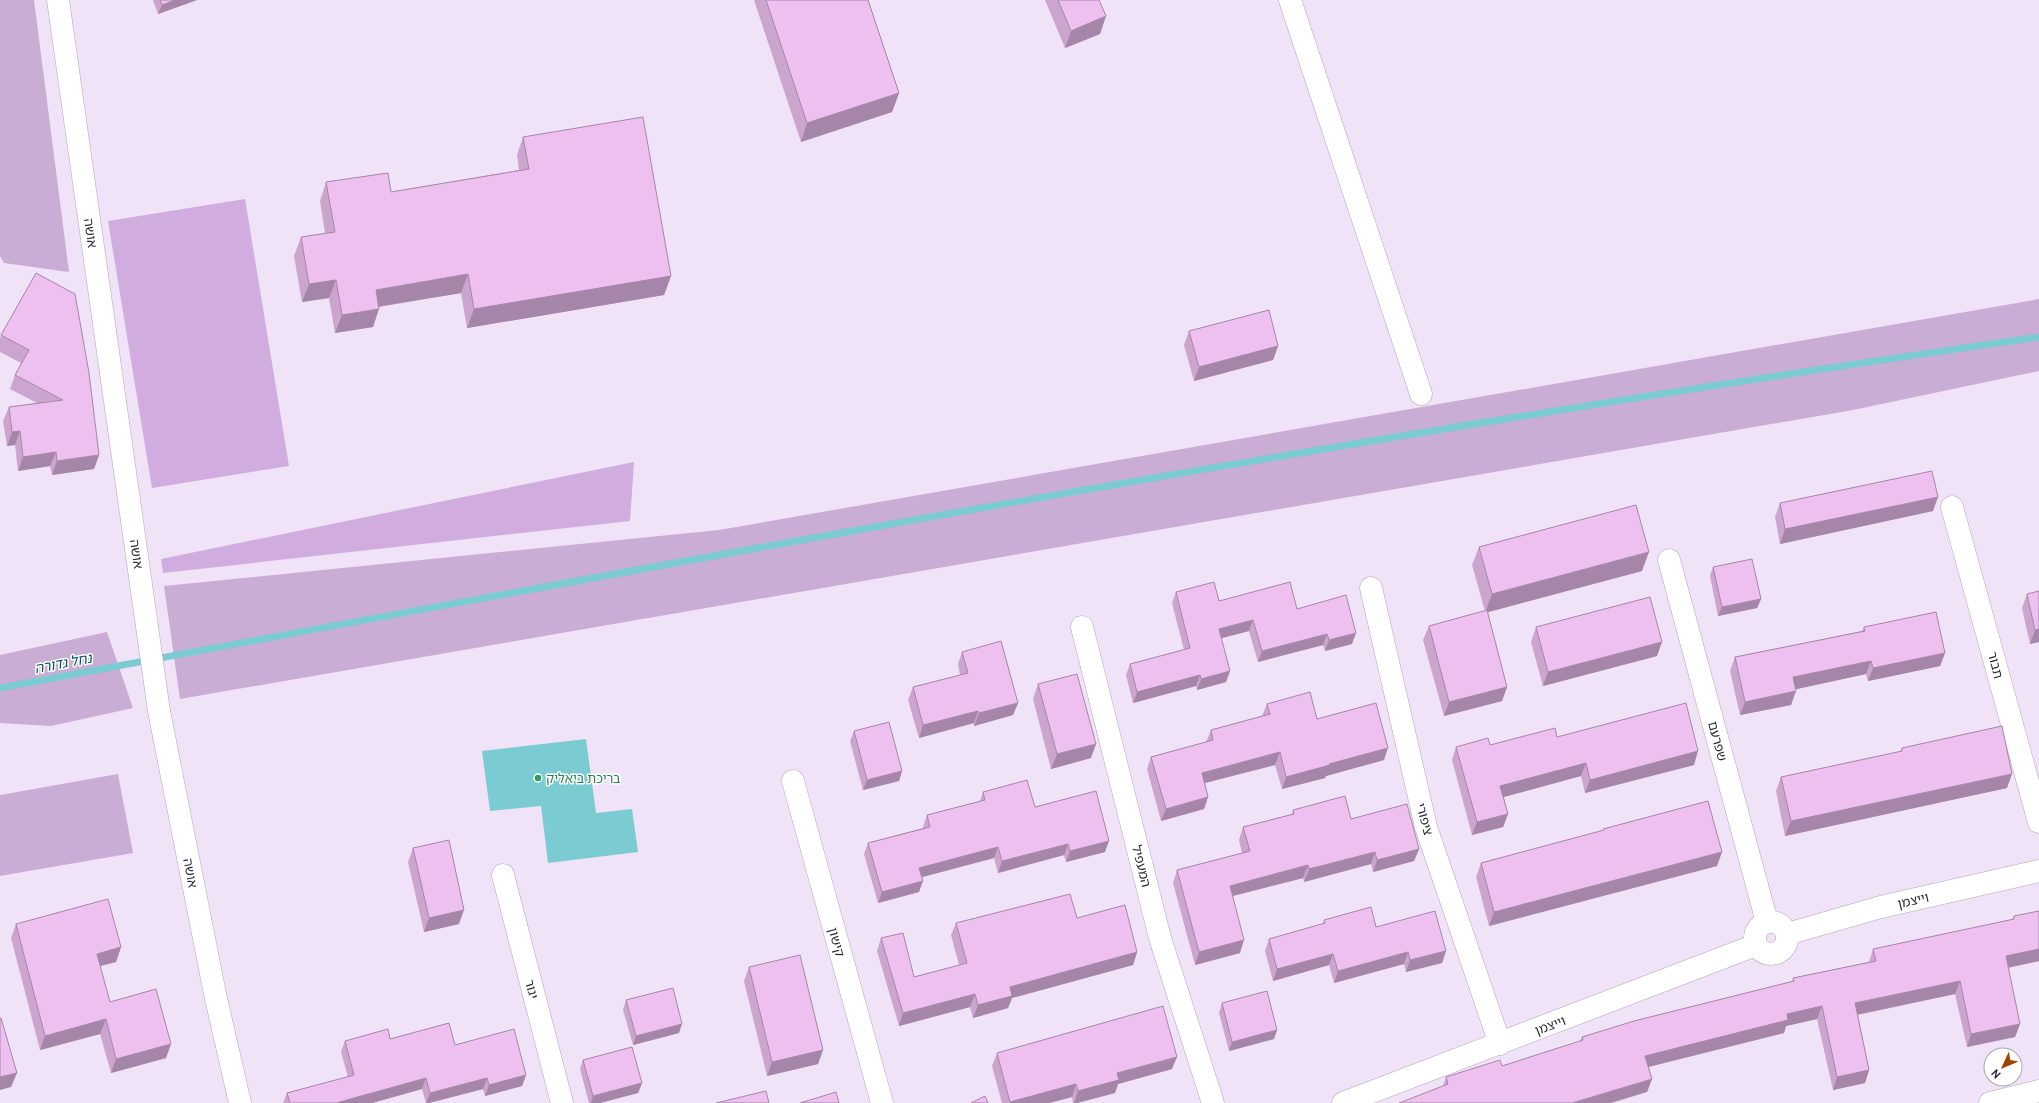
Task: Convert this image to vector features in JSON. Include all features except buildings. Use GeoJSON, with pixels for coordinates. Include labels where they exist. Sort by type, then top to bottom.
{"type":"FeatureCollection","features":[{"type":"Feature","properties":{"kind":"street","name":"אושה"},"geometry":{"type":"LineString","coordinates":[[58,0],[162,726],[215,994],[240,1103]]}},
{"type":"Feature","properties":{"kind":"street"},"geometry":{"type":"LineString","coordinates":[[1290,0],[1420,394]]}},
{"type":"Feature","properties":{"kind":"street","name":"תבור"},"geometry":{"type":"LineString","coordinates":[[1952,507],[2039,822]]}},
{"type":"Feature","properties":{"kind":"street","name":"שפרעם"},"geometry":{"type":"LineString","coordinates":[[1669,560],[1767,922]]}},
{"type":"Feature","properties":{"kind":"street","name":"ציפורי"},"geometry":{"type":"LineString","coordinates":[[1371,588],[1426,827],[1500,1044]]}},
{"type":"Feature","properties":{"kind":"street","name":"המעפיל"},"geometry":{"type":"LineString","coordinates":[[1082,627],[1160,938],[1213,1103]]}},
{"type":"Feature","properties":{"kind":"street","name":"קישון"},"geometry":{"type":"LineString","coordinates":[[793,781],[882,1103]]}},
{"type":"Feature","properties":{"kind":"street","name":"וייצמן"},"geometry":{"type":"LineString","coordinates":[[1788,934],[1881,907],[2039,871]]}},
{"type":"Feature","properties":{"kind":"street","name":"יגור"},"geometry":{"type":"LineString","coordinates":[[502,875],[562,1103]]}},
{"type":"Feature","properties":{"kind":"street"},"geometry":{"type":"LineString","coordinates":[[1772,921],[1782,925],[1788,934],[1788,939],[1784,949],[1775,954],[1764,953],[1756,945],[1755,934],[1762,924],[1767,922],[1772,921]]}},
{"type":"Feature","properties":{"kind":"street","name":"וייצמן"},"geometry":{"type":"LineString","coordinates":[[1343,1103],[1756,945]]}},
{"type":"Feature","properties":{"kind":"street"},"geometry":{"type":"LineString","coordinates":[[1990,1103],[2039,1091]]}},
{"type":"Feature","properties":{"kind":"shaded area"},"geometry":{"type":"Polygon","coordinates":[[[0,0],[34,0],[69,272],[4,263],[0,256],[0,0]]]}},
{"type":"Feature","properties":{"kind":"shaded area"},"geometry":{"type":"Polygon","coordinates":[[[245,199],[289,466],[152,488],[108,221],[245,199]]]}},
{"type":"Feature","properties":{"kind":"shaded area"},"geometry":{"type":"Polygon","coordinates":[[[2039,299],[2039,371],[1853,410],[180,699],[164,586],[719,530],[2039,299]]]}},
{"type":"Feature","properties":{"kind":"shaded area"},"geometry":{"type":"Polygon","coordinates":[[[634,462],[630,521],[163,573],[161,559],[634,462]]]}},
{"type":"Feature","properties":{"kind":"shaded area"},"geometry":{"type":"Polygon","coordinates":[[[107,632],[133,708],[51,726],[0,723],[0,655],[107,632]]]}},
{"type":"Feature","properties":{"kind":"shaded area"},"geometry":{"type":"Polygon","coordinates":[[[118,774],[133,853],[0,876],[0,795],[118,774]]]}},
{"type":"Feature","properties":{"kind":"water","name":"בריכת ביאליק"},"geometry":{"type":"Polygon","coordinates":[[[586,739],[596,813],[632,809],[638,852],[548,863],[541,806],[490,811],[482,751],[586,739]]]}},
{"type":"Feature","properties":{"kind":"waterway","name":"נחל גדורה"},"geometry":{"type":"LineString","coordinates":[[0,688],[763,547],[1272,458],[1528,415],[2039,337]]}},
{"type":"Feature","properties":{"kind":"place","name":"בריכת ביאליק"},"geometry":{"type":"Point","coordinates":[538,778]}}]}
